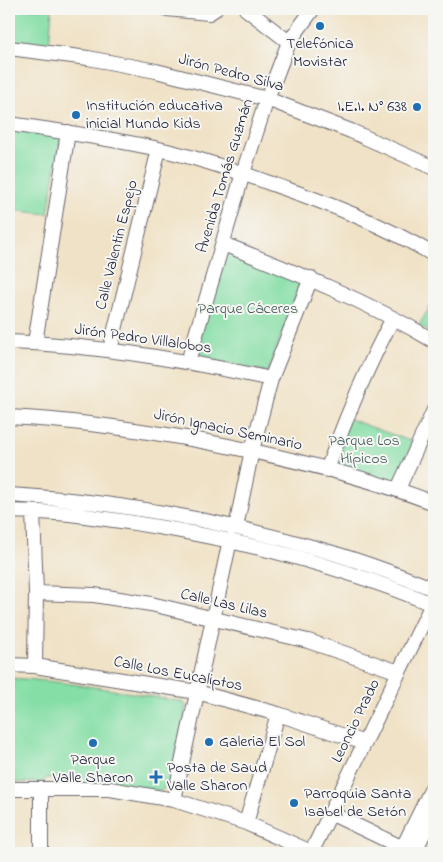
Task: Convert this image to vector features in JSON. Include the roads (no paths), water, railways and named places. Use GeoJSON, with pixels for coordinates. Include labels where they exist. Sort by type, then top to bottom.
{"type":"FeatureCollection","features":[{"type":"Feature","properties":{"kind":"street"},"geometry":{"type":"LineString","coordinates":[[167,9],[209,13],[215,9]]}},
{"type":"Feature","properties":{"kind":"street"},"geometry":{"type":"LineString","coordinates":[[246,9],[289,42]]}},
{"type":"Feature","properties":{"kind":"street","name":"Avenida Tomás Guzmán"},"geometry":{"type":"LineString","coordinates":[[188,362],[243,173],[267,99],[289,42],[313,9]]}},
{"type":"Feature","properties":{"kind":"street","name":"Jirón Pedro Silva"},"geometry":{"type":"LineString","coordinates":[[9,48],[97,60],[156,71],[267,99],[352,131],[434,168]]}},
{"type":"Feature","properties":{"kind":"street"},"geometry":{"type":"LineString","coordinates":[[9,124],[68,132],[159,149],[243,173],[322,201],[377,224],[434,255]]}},
{"type":"Feature","properties":{"kind":"street"},"geometry":{"type":"LineString","coordinates":[[35,343],[68,132]]}},
{"type":"Feature","properties":{"kind":"street","name":"Calle Valentin Espejo"},"geometry":{"type":"LineString","coordinates":[[110,350],[159,149]]}},
{"type":"Feature","properties":{"kind":"street"},"geometry":{"type":"LineString","coordinates":[[223,244],[311,278],[353,297],[434,341]]}},
{"type":"Feature","properties":{"kind":"street"},"geometry":{"type":"LineString","coordinates":[[236,527],[252,450],[272,379],[311,278]]}},
{"type":"Feature","properties":{"kind":"street"},"geometry":{"type":"LineString","coordinates":[[327,470],[360,384],[393,318]]}},
{"type":"Feature","properties":{"kind":"street","name":"Jirón Pedro Villalobos"},"geometry":{"type":"LineString","coordinates":[[9,342],[110,350],[188,362],[272,379]]}},
{"type":"Feature","properties":{"kind":"street"},"geometry":{"type":"LineString","coordinates":[[398,489],[434,410]]}},
{"type":"Feature","properties":{"kind":"street","name":"Jirón Ignacio Seminario"},"geometry":{"type":"LineString","coordinates":[[9,416],[141,430],[252,450],[398,489],[434,504]]}},
{"type":"Feature","properties":{"kind":"street"},"geometry":{"type":"LineString","coordinates":[[9,495],[58,498],[153,511],[236,527],[321,549],[434,589]]}},
{"type":"Feature","properties":{"kind":"street"},"geometry":{"type":"LineString","coordinates":[[9,510],[83,515],[230,540],[286,554],[364,578],[434,603]]}},
{"type":"Feature","properties":{"kind":"street"},"geometry":{"type":"LineString","coordinates":[[33,512],[36,666]]}},
{"type":"Feature","properties":{"kind":"street"},"geometry":{"type":"LineString","coordinates":[[174,800],[230,540]]}},
{"type":"Feature","properties":{"kind":"street","name":"Calle Las Lilas"},"geometry":{"type":"LineString","coordinates":[[36,593],[94,595],[151,604],[308,641],[399,672]]}},
{"type":"Feature","properties":{"kind":"street","name":"Leoncio Prado"},"geometry":{"type":"LineString","coordinates":[[311,853],[434,603]]}},
{"type":"Feature","properties":{"kind":"street","name":"Calle Los Eucaliptos"},"geometry":{"type":"LineString","coordinates":[[9,665],[36,666],[197,692],[278,714],[364,743]]}},
{"type":"Feature","properties":{"kind":"street"},"geometry":{"type":"LineString","coordinates":[[246,823],[278,714]]}},
{"type":"Feature","properties":{"kind":"street"},"geometry":{"type":"LineString","coordinates":[[406,851],[434,784]]}},
{"type":"Feature","properties":{"kind":"street"},"geometry":{"type":"LineString","coordinates":[[9,789],[110,789],[174,800],[246,823],[311,853]]}},
{"type":"Feature","properties":{"kind":"street"},"geometry":{"type":"LineString","coordinates":[[41,789],[41,853]]}},
{"type":"Feature","properties":{"kind":"street"},"geometry":{"type":"LineString","coordinates":[[406,851],[434,812]]}},
{"type":"Feature","properties":{"kind":"street"},"geometry":{"type":"LineString","coordinates":[[330,813],[406,851]]}},
{"type":"Feature","properties":{"kind":"place","name":"Telefónica Movistar"},"geometry":{"type":"Point","coordinates":[320,26]}},
{"type":"Feature","properties":{"kind":"place","name":"I.E.I. N° 638"},"geometry":{"type":"Point","coordinates":[417,107]}},
{"type":"Feature","properties":{"kind":"place","name":"Institución educativa inicial Mundo Kids"},"geometry":{"type":"Point","coordinates":[76,115]}},
{"type":"Feature","properties":{"kind":"place","name":"Galeria El Sol"},"geometry":{"type":"Point","coordinates":[209,742]}},
{"type":"Feature","properties":{"kind":"place","name":"Parque Valle Sharon"},"geometry":{"type":"Point","coordinates":[93,743]}},
{"type":"Feature","properties":{"kind":"place","name":"Posta de Saud Valle Sharon"},"geometry":{"type":"Point","coordinates":[156,777]}},
{"type":"Feature","properties":{"kind":"place","name":"Parroquia Santa Isabel de Setón"},"geometry":{"type":"Point","coordinates":[294,803]}},
{"type":"Feature","properties":{"kind":"park label","name":"Parque Cáceres"},"geometry":{"type":"Point","coordinates":[248,309]}},
{"type":"Feature","properties":{"kind":"park label","name":"Parque Los Hípicos"},"geometry":{"type":"Point","coordinates":[364,450]}}]}
